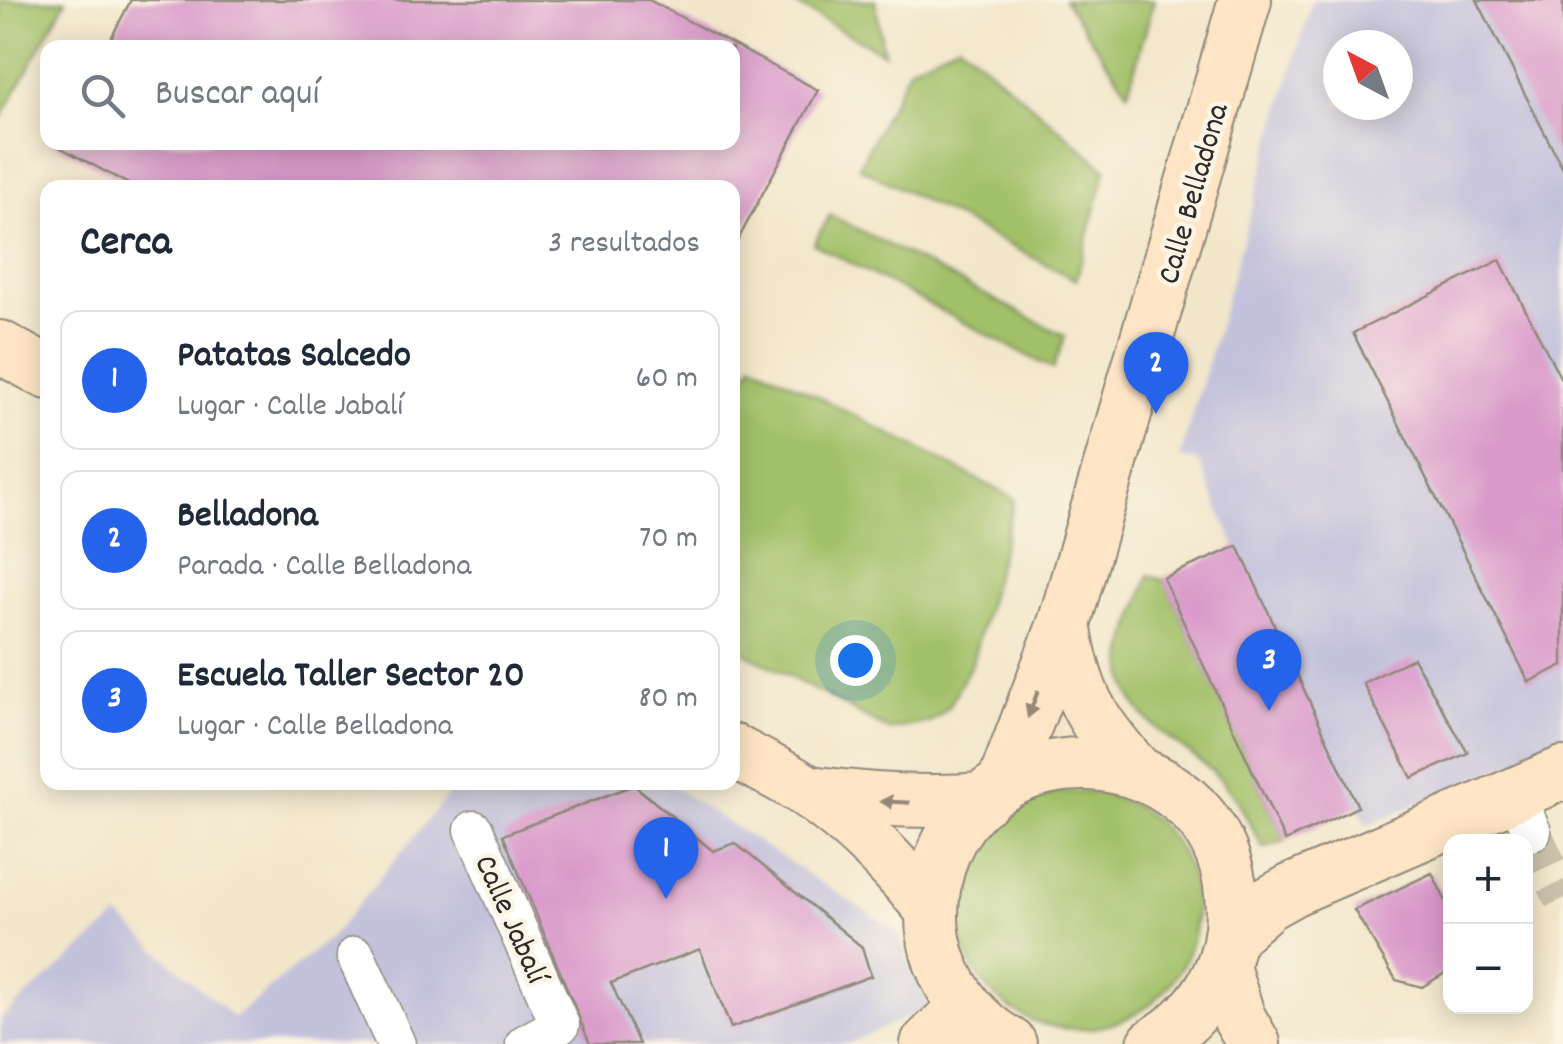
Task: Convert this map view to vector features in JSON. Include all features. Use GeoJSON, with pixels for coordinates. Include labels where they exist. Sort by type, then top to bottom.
{"type":"FeatureCollection","features":[{"type":"Feature","properties":{"kind":"street","name":"Calle Belladona"},"geometry":{"type":"LineString","coordinates":[[1138,772],[1102,731],[1080,695],[1071,670],[1064,624],[1245,0]]}},
{"type":"Feature","properties":{"kind":"street"},"geometry":{"type":"LineString","coordinates":[[0,347],[40,369]]}},
{"type":"Feature","properties":{"kind":"street"},"geometry":{"type":"LineString","coordinates":[[927,1044],[977,1032],[937,952],[932,910],[942,858],[950,837],[993,792],[1064,624]]}},
{"type":"Feature","properties":{"kind":"street"},"geometry":{"type":"LineString","coordinates":[[740,754],[807,792],[857,830],[897,868],[932,910]]}},
{"type":"Feature","properties":{"kind":"street"},"geometry":{"type":"LineString","coordinates":[[807,792],[933,804],[993,792],[1047,766],[1086,762],[1138,772],[1173,792],[1202,820],[1225,862],[1232,910],[1216,983],[1192,1013],[1155,1044]]}},
{"type":"Feature","properties":{"kind":"street"},"geometry":{"type":"LineString","coordinates":[[1254,1044],[1239,1018],[1226,951],[1248,918],[1286,893],[1524,814],[1563,773]]}},
{"type":"Feature","properties":{"kind":"street","name":"Calle Jabalí"},"geometry":{"type":"LineString","coordinates":[[474,830],[560,1025],[525,1044]]}},
{"type":"Feature","properties":{"kind":"street"},"geometry":{"type":"LineString","coordinates":[[1228,876],[1258,890],[1286,893]]}},
{"type":"Feature","properties":{"kind":"street"},"geometry":{"type":"LineString","coordinates":[[356,956],[396,1044]]}},
{"type":"Feature","properties":{"kind":"street"},"geometry":{"type":"LineString","coordinates":[[1155,1044],[1164,1044]]}},
{"type":"Feature","properties":{"kind":"shaded area"},"geometry":{"type":"Polygon","coordinates":[[[1312,0],[1563,0],[1563,738],[1367,826],[1199,461],[1180,458],[1312,0]]]}},
{"type":"Feature","properties":{"kind":"shaded area"},"geometry":{"type":"Polygon","coordinates":[[[452,790],[678,790],[896,931],[930,1007],[847,1044],[0,1044],[0,1019],[119,916],[234,1018],[333,935],[452,790]]]}},
{"type":"Feature","properties":{"kind":"green space"},"geometry":{"type":"Polygon","coordinates":[[[0,0],[66,0],[44,40],[40,40],[40,47],[0,120],[0,0]]]}},
{"type":"Feature","properties":{"kind":"green space"},"geometry":{"type":"Polygon","coordinates":[[[788,0],[875,0],[884,54],[788,0]]]}},
{"type":"Feature","properties":{"kind":"green space"},"geometry":{"type":"Polygon","coordinates":[[[1064,0],[1154,0],[1128,92],[1064,0]]]}},
{"type":"Feature","properties":{"kind":"green space"},"geometry":{"type":"Polygon","coordinates":[[[959,43],[1106,169],[1076,280],[859,167],[910,67],[959,43]]]}},
{"type":"Feature","properties":{"kind":"green space"},"geometry":{"type":"Polygon","coordinates":[[[830,215],[1065,336],[1053,369],[814,244],[830,215]]]}},
{"type":"Feature","properties":{"kind":"green space"},"geometry":{"type":"Polygon","coordinates":[[[753,363],[1015,499],[972,663],[948,708],[930,722],[889,730],[740,650],[740,389],[753,363]]]}},
{"type":"Feature","properties":{"kind":"green space"},"geometry":{"type":"Polygon","coordinates":[[[1149,575],[1165,581],[1285,841],[1263,848],[1225,785],[1158,730],[1134,702],[1127,685],[1125,654],[1149,575]]]}},
{"type":"Feature","properties":{"kind":"green space"},"geometry":{"type":"Polygon","coordinates":[[[1077,791],[1122,800],[1161,826],[1187,865],[1196,910],[1187,955],[1161,994],[1122,1020],[1077,1029],[1032,1020],[993,994],[967,955],[958,910],[967,865],[993,826],[1032,800],[1077,791]]]}},
{"type":"Feature","properties":{"kind":"building"},"geometry":{"type":"Polygon","coordinates":[[[131,0],[649,0],[724,40],[110,40],[131,0]]]}},
{"type":"Feature","properties":{"kind":"building"},"geometry":{"type":"Polygon","coordinates":[[[1477,0],[1563,0],[1563,169],[1477,0]]]}},
{"type":"Feature","properties":{"kind":"building"},"geometry":{"type":"Polygon","coordinates":[[[740,48],[818,90],[740,236],[740,180],[121,180],[65,150],[740,150],[740,48]]]}},
{"type":"Feature","properties":{"kind":"building"},"geometry":{"type":"Polygon","coordinates":[[[1500,260],[1563,383],[1563,665],[1529,682],[1353,333],[1500,260]]]}},
{"type":"Feature","properties":{"kind":"building"},"geometry":{"type":"Polygon","coordinates":[[[1238,546],[1358,807],[1285,841],[1163,578],[1238,546]]]}},
{"type":"Feature","properties":{"kind":"building"},"geometry":{"type":"Polygon","coordinates":[[[1413,658],[1468,753],[1412,778],[1363,683],[1413,658]]]}},
{"type":"Feature","properties":{"kind":"building"},"geometry":{"type":"Polygon","coordinates":[[[621,790],[640,790],[713,851],[735,843],[862,947],[871,976],[731,1028],[700,949],[611,983],[639,1044],[590,1044],[503,835],[621,790]]]}},
{"type":"Feature","properties":{"kind":"building"},"geometry":{"type":"Polygon","coordinates":[[[1432,873],[1443,896],[1443,974],[1422,987],[1396,980],[1354,910],[1432,873]]]}},
{"type":"Feature","properties":{"kind":"tunnel"},"geometry":{"type":"LineString","coordinates":[[1532,832],[1563,899]]}},
{"type":"Feature","properties":{"kind":"place","name":"Belladona"},"geometry":{"type":"Point","coordinates":[1156,414]}},
{"type":"Feature","properties":{"kind":"place","name":"Escuela Taller Sector 20"},"geometry":{"type":"Point","coordinates":[1269,711]}},
{"type":"Feature","properties":{"kind":"place","name":"Patatas Salcedo"},"geometry":{"type":"Point","coordinates":[666,899]}}]}
